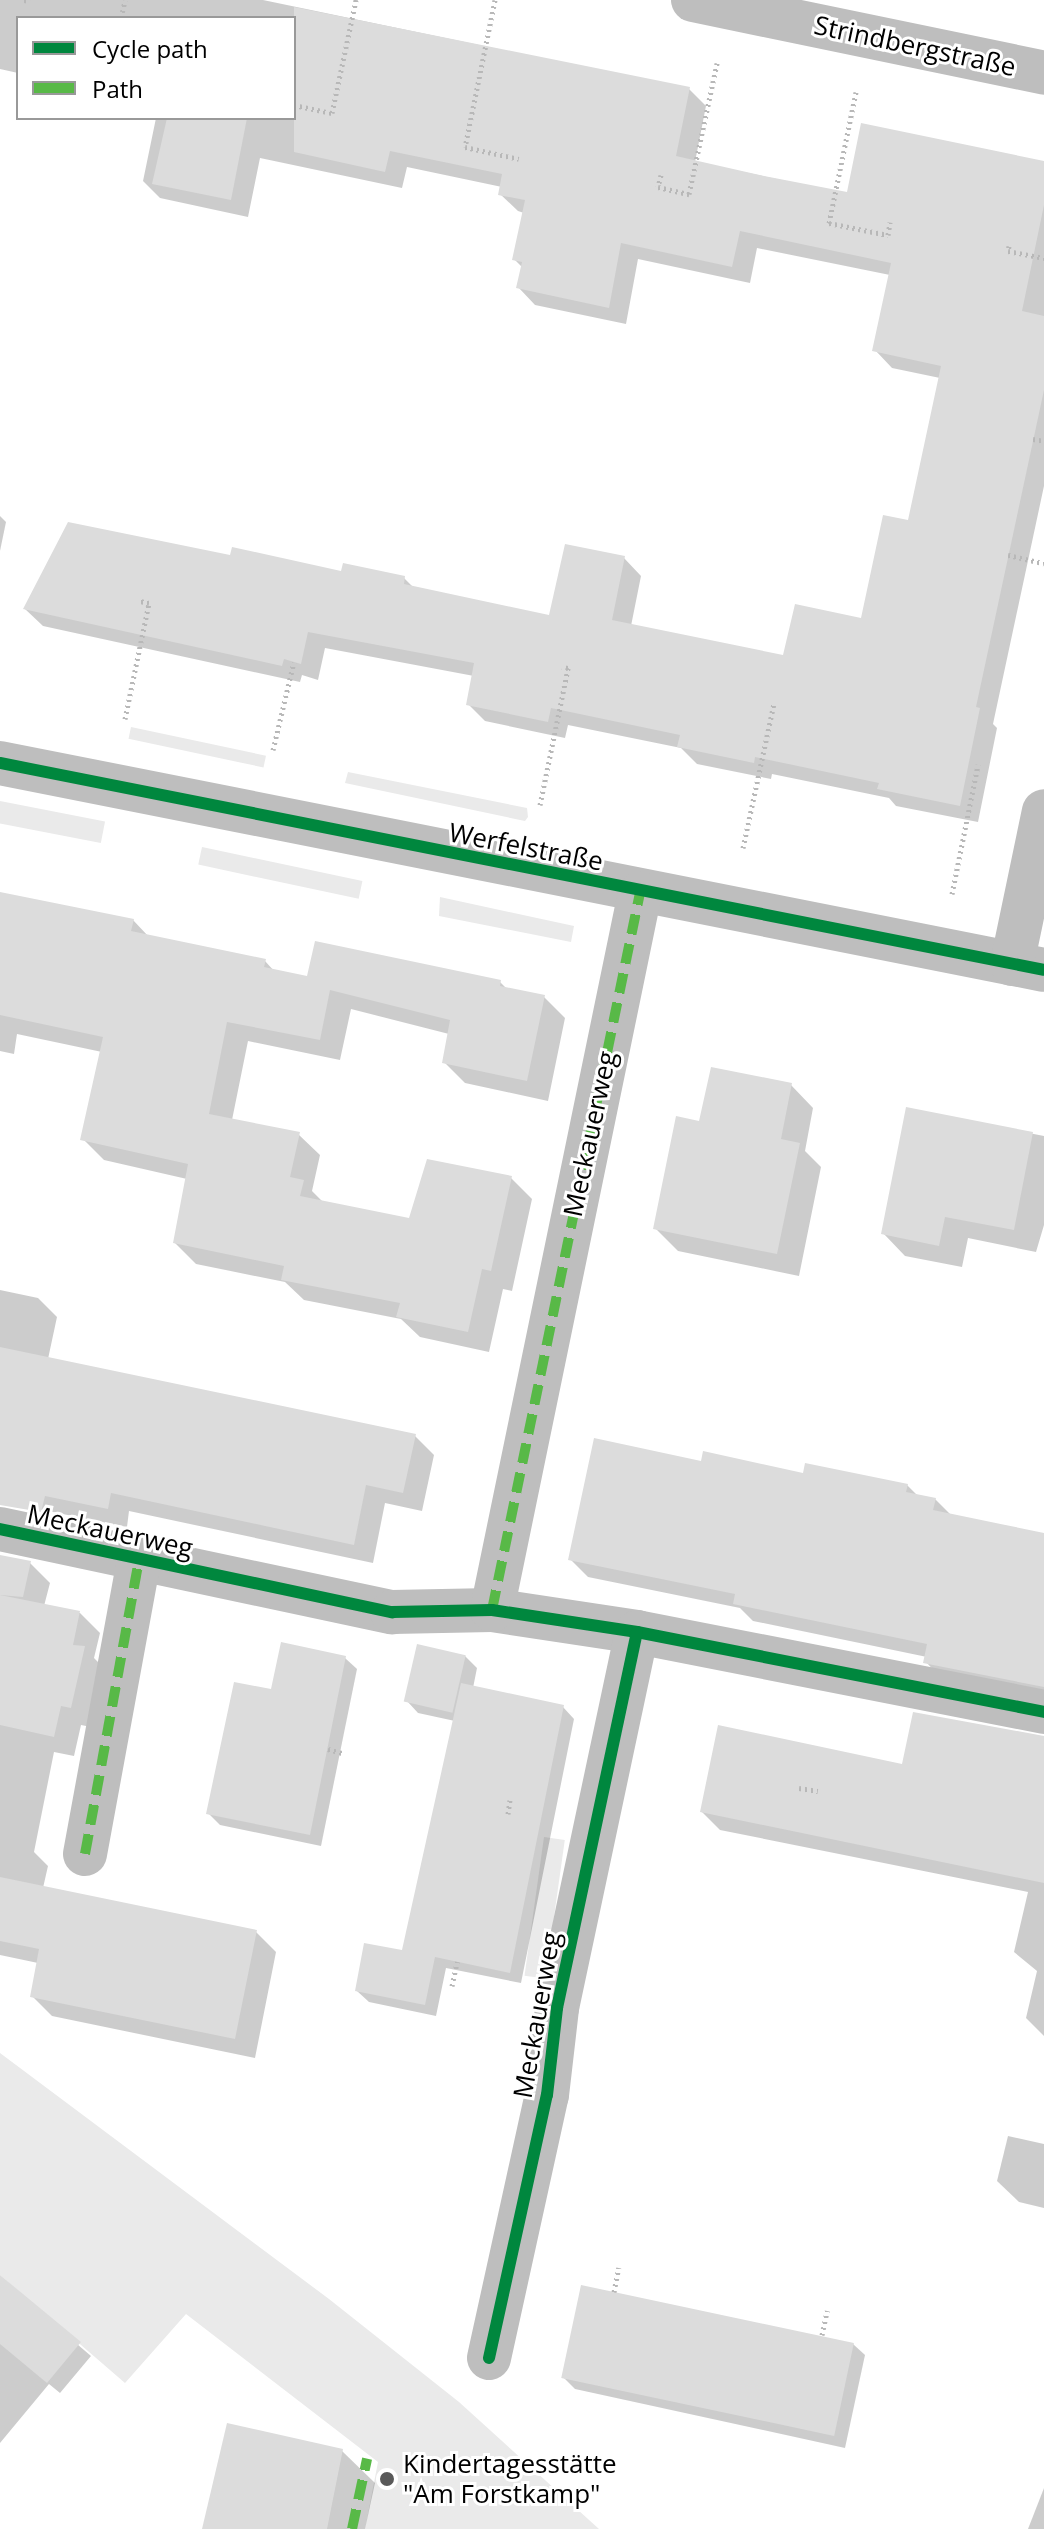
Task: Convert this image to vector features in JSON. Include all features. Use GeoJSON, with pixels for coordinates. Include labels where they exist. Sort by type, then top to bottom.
{"type":"FeatureCollection","features":[{"type":"Feature","properties":{"kind":"street","name":"Strindbergstraße"},"geometry":{"type":"LineString","coordinates":[[693,0],[1044,73]]}},
{"type":"Feature","properties":{"kind":"street","name":"Werfelstraße"},"geometry":{"type":"LineString","coordinates":[[0,763],[640,893],[1028,967]]}},
{"type":"Feature","properties":{"kind":"street"},"geometry":{"type":"LineString","coordinates":[[1028,967],[1044,811]]}},
{"type":"Feature","properties":{"kind":"street","name":"Meckauerweg"},"geometry":{"type":"LineString","coordinates":[[492,1610],[640,893]]}},
{"type":"Feature","properties":{"kind":"street","name":"Meckauerweg"},"geometry":{"type":"LineString","coordinates":[[0,1529],[392,1612],[492,1610],[637,1632],[1044,1712]]}},
{"type":"Feature","properties":{"kind":"street","name":"Meckauerweg"},"geometry":{"type":"LineString","coordinates":[[85,1854],[139,1560]]}},
{"type":"Feature","properties":{"kind":"street","name":"Meckauerweg"},"geometry":{"type":"LineString","coordinates":[[489,2358],[547,2095],[557,2008],[637,1632]]}},
{"type":"Feature","properties":{"kind":"path"},"geometry":{"type":"LineString","coordinates":[[296,105],[332,113],[356,0]]}},
{"type":"Feature","properties":{"kind":"path"},"geometry":{"type":"LineString","coordinates":[[495,0],[465,147],[519,159]]}},
{"type":"Feature","properties":{"kind":"path"},"geometry":{"type":"LineString","coordinates":[[661,175],[658,187],[689,194],[718,59]]}},
{"type":"Feature","properties":{"kind":"path"},"geometry":{"type":"LineString","coordinates":[[857,87],[829,223],[888,235],[890,222]]}},
{"type":"Feature","properties":{"kind":"path"},"geometry":{"type":"LineString","coordinates":[[1009,246],[1008,251],[1044,258]]}},
{"type":"Feature","properties":{"kind":"path"},"geometry":{"type":"LineString","coordinates":[[1033,439],[1044,441]]}},
{"type":"Feature","properties":{"kind":"path"},"geometry":{"type":"LineString","coordinates":[[1008,555],[1044,563]]}},
{"type":"Feature","properties":{"kind":"path"},"geometry":{"type":"LineString","coordinates":[[125,719],[149,603],[140,601]]}},
{"type":"Feature","properties":{"kind":"path"},"geometry":{"type":"LineString","coordinates":[[273,750],[294,662]]}},
{"type":"Feature","properties":{"kind":"path"},"geometry":{"type":"LineString","coordinates":[[540,805],[568,668],[562,667]]}},
{"type":"Feature","properties":{"kind":"path"},"geometry":{"type":"LineString","coordinates":[[743,848],[774,704]]}},
{"type":"Feature","properties":{"kind":"path"},"geometry":{"type":"LineString","coordinates":[[952,894],[978,765]]}},
{"type":"Feature","properties":{"kind":"path"},"geometry":{"type":"LineString","coordinates":[[328,1749],[342,1753]]}},
{"type":"Feature","properties":{"kind":"path"},"geometry":{"type":"LineString","coordinates":[[799,1788],[818,1791]]}},
{"type":"Feature","properties":{"kind":"path"},"geometry":{"type":"LineString","coordinates":[[508,1814],[510,1800]]}},
{"type":"Feature","properties":{"kind":"path"},"geometry":{"type":"LineString","coordinates":[[452,1986],[457,1962]]}},
{"type":"Feature","properties":{"kind":"path"},"geometry":{"type":"LineString","coordinates":[[614,2292],[619,2267]]}},
{"type":"Feature","properties":{"kind":"path"},"geometry":{"type":"LineString","coordinates":[[822,2335],[827,2311]]}},
{"type":"Feature","properties":{"kind":"shaded area"},"geometry":{"type":"Polygon","coordinates":[[[131,727],[266,756],[263,767],[129,739],[131,727]]]}},
{"type":"Feature","properties":{"kind":"shaded area"},"geometry":{"type":"Polygon","coordinates":[[[348,772],[527,808],[528,817],[525,821],[345,783],[348,772]]]}},
{"type":"Feature","properties":{"kind":"shaded area"},"geometry":{"type":"Polygon","coordinates":[[[0,801],[105,821],[101,843],[0,823],[0,801]]]}},
{"type":"Feature","properties":{"kind":"shaded area"},"geometry":{"type":"Polygon","coordinates":[[[202,847],[362,881],[359,899],[198,865],[202,847]]]}},
{"type":"Feature","properties":{"kind":"shaded area"},"geometry":{"type":"Polygon","coordinates":[[[440,897],[574,926],[571,942],[439,916],[440,897]]]}},
{"type":"Feature","properties":{"kind":"shaded area"},"geometry":{"type":"Polygon","coordinates":[[[544,1837],[565,1840],[545,1979],[525,1976],[544,1837]]]}},
{"type":"Feature","properties":{"kind":"shaded area"},"geometry":{"type":"Polygon","coordinates":[[[0,2053],[329,2299],[459,2402],[599,2529],[365,2529],[378,2462],[186,2314],[125,2383],[0,2275],[0,2053]]]}},
{"type":"Feature","properties":{"kind":"building"},"geometry":{"type":"Polygon","coordinates":[[[294,7],[690,87],[676,156],[764,176],[847,192],[861,123],[1044,161],[1044,205],[1022,311],[1044,316],[1044,390],[976,707],[980,708],[960,806],[877,789],[879,783],[755,757],[754,763],[677,747],[680,735],[551,708],[548,722],[466,705],[474,663],[308,632],[301,664],[284,659],[282,666],[23,609],[68,522],[230,555],[232,547],[341,571],[343,563],[405,576],[404,584],[549,615],[565,544],[625,556],[612,620],[783,655],[795,604],[861,618],[883,515],[908,520],[941,366],[872,351],[891,263],[740,231],[732,267],[621,243],[609,308],[516,288],[522,262],[512,260],[525,200],[498,195],[502,174],[390,151],[385,172],[294,152],[294,7]]]}},
{"type":"Feature","properties":{"kind":"building"},"geometry":{"type":"Polygon","coordinates":[[[167,120],[247,120],[231,200],[152,184],[167,120]]]}},
{"type":"Feature","properties":{"kind":"building"},"geometry":{"type":"Polygon","coordinates":[[[0,892],[134,919],[131,931],[266,959],[264,967],[307,976],[315,941],[501,980],[500,986],[545,995],[527,1081],[442,1063],[450,1020],[330,990],[320,1040],[227,1022],[209,1114],[300,1132],[290,1177],[304,1180],[300,1196],[409,1218],[427,1159],[512,1176],[491,1271],[482,1269],[468,1332],[396,1317],[400,1303],[281,1280],[284,1266],[173,1243],[188,1164],[80,1140],[103,1037],[0,1015],[0,892]]]}},
{"type":"Feature","properties":{"kind":"building"},"geometry":{"type":"Polygon","coordinates":[[[711,1067],[792,1083],[781,1139],[800,1143],[777,1254],[653,1229],[676,1116],[699,1121],[711,1067]]]}},
{"type":"Feature","properties":{"kind":"building"},"geometry":{"type":"Polygon","coordinates":[[[906,1107],[1033,1132],[1014,1230],[945,1217],[939,1246],[881,1234],[906,1107]]]}},
{"type":"Feature","properties":{"kind":"building"},"geometry":{"type":"Polygon","coordinates":[[[0,1347],[416,1434],[403,1493],[366,1485],[354,1545],[111,1493],[108,1509],[45,1496],[41,1512],[0,1505],[0,1347]]]}},
{"type":"Feature","properties":{"kind":"building"},"geometry":{"type":"Polygon","coordinates":[[[594,1438],[701,1461],[703,1451],[803,1473],[805,1463],[908,1484],[906,1492],[936,1498],[933,1510],[1044,1533],[1044,1687],[923,1663],[927,1644],[733,1604],[735,1594],[568,1560],[594,1438]]]}},
{"type":"Feature","properties":{"kind":"building"},"geometry":{"type":"Polygon","coordinates":[[[0,1555],[31,1561],[23,1597],[0,1595],[0,1555]]]}},
{"type":"Feature","properties":{"kind":"building"},"geometry":{"type":"Polygon","coordinates":[[[0,1595],[80,1611],[73,1645],[85,1646],[71,1708],[61,1706],[54,1737],[0,1725],[0,1595]]]}},
{"type":"Feature","properties":{"kind":"building"},"geometry":{"type":"Polygon","coordinates":[[[281,1642],[346,1656],[310,1835],[206,1814],[234,1682],[271,1689],[281,1642]]]}},
{"type":"Feature","properties":{"kind":"building"},"geometry":{"type":"Polygon","coordinates":[[[417,1644],[466,1655],[452,1713],[404,1701],[417,1644]]]}},
{"type":"Feature","properties":{"kind":"building"},"geometry":{"type":"Polygon","coordinates":[[[461,1683],[564,1705],[510,1973],[435,1957],[425,2005],[355,1991],[364,1943],[402,1950],[461,1683]]]}},
{"type":"Feature","properties":{"kind":"building"},"geometry":{"type":"Polygon","coordinates":[[[913,1712],[1044,1736],[1044,1883],[700,1812],[718,1725],[902,1764],[913,1712]]]}},
{"type":"Feature","properties":{"kind":"building"},"geometry":{"type":"Polygon","coordinates":[[[0,1877],[257,1930],[235,2039],[30,1997],[39,1949],[0,1941],[0,1877]]]}},
{"type":"Feature","properties":{"kind":"building"},"geometry":{"type":"Polygon","coordinates":[[[0,2275],[81,2342],[47,2383],[0,2344],[0,2275]]]}},
{"type":"Feature","properties":{"kind":"building"},"geometry":{"type":"Polygon","coordinates":[[[581,2285],[854,2343],[834,2436],[561,2378],[581,2285]]]}},
{"type":"Feature","properties":{"kind":"building"},"geometry":{"type":"Polygon","coordinates":[[[227,2423],[343,2449],[327,2529],[202,2529],[227,2423]]]}},
{"type":"Feature","properties":{"kind":"marked path"},"geometry":{"type":"LineString","coordinates":[[492,1610],[640,893]]}},
{"type":"Feature","properties":{"kind":"marked path"},"geometry":{"type":"LineString","coordinates":[[85,1854],[139,1560]]}},
{"type":"Feature","properties":{"kind":"marked path"},"geometry":{"type":"LineString","coordinates":[[352,2529],[367,2459]]}},
{"type":"Feature","properties":{"kind":"cycle path"},"geometry":{"type":"LineString","coordinates":[[0,763],[1044,970]]}},
{"type":"Feature","properties":{"kind":"cycle path"},"geometry":{"type":"LineString","coordinates":[[0,1529],[392,1612],[492,1610],[637,1632],[1044,1712]]}},
{"type":"Feature","properties":{"kind":"cycle path"},"geometry":{"type":"LineString","coordinates":[[489,2358],[547,2095],[557,2008],[637,1632]]}},
{"type":"Feature","properties":{"kind":"place","name":"Kindertagesstätte \"Am Forstkamp\""},"geometry":{"type":"Point","coordinates":[387,2479]}}]}
